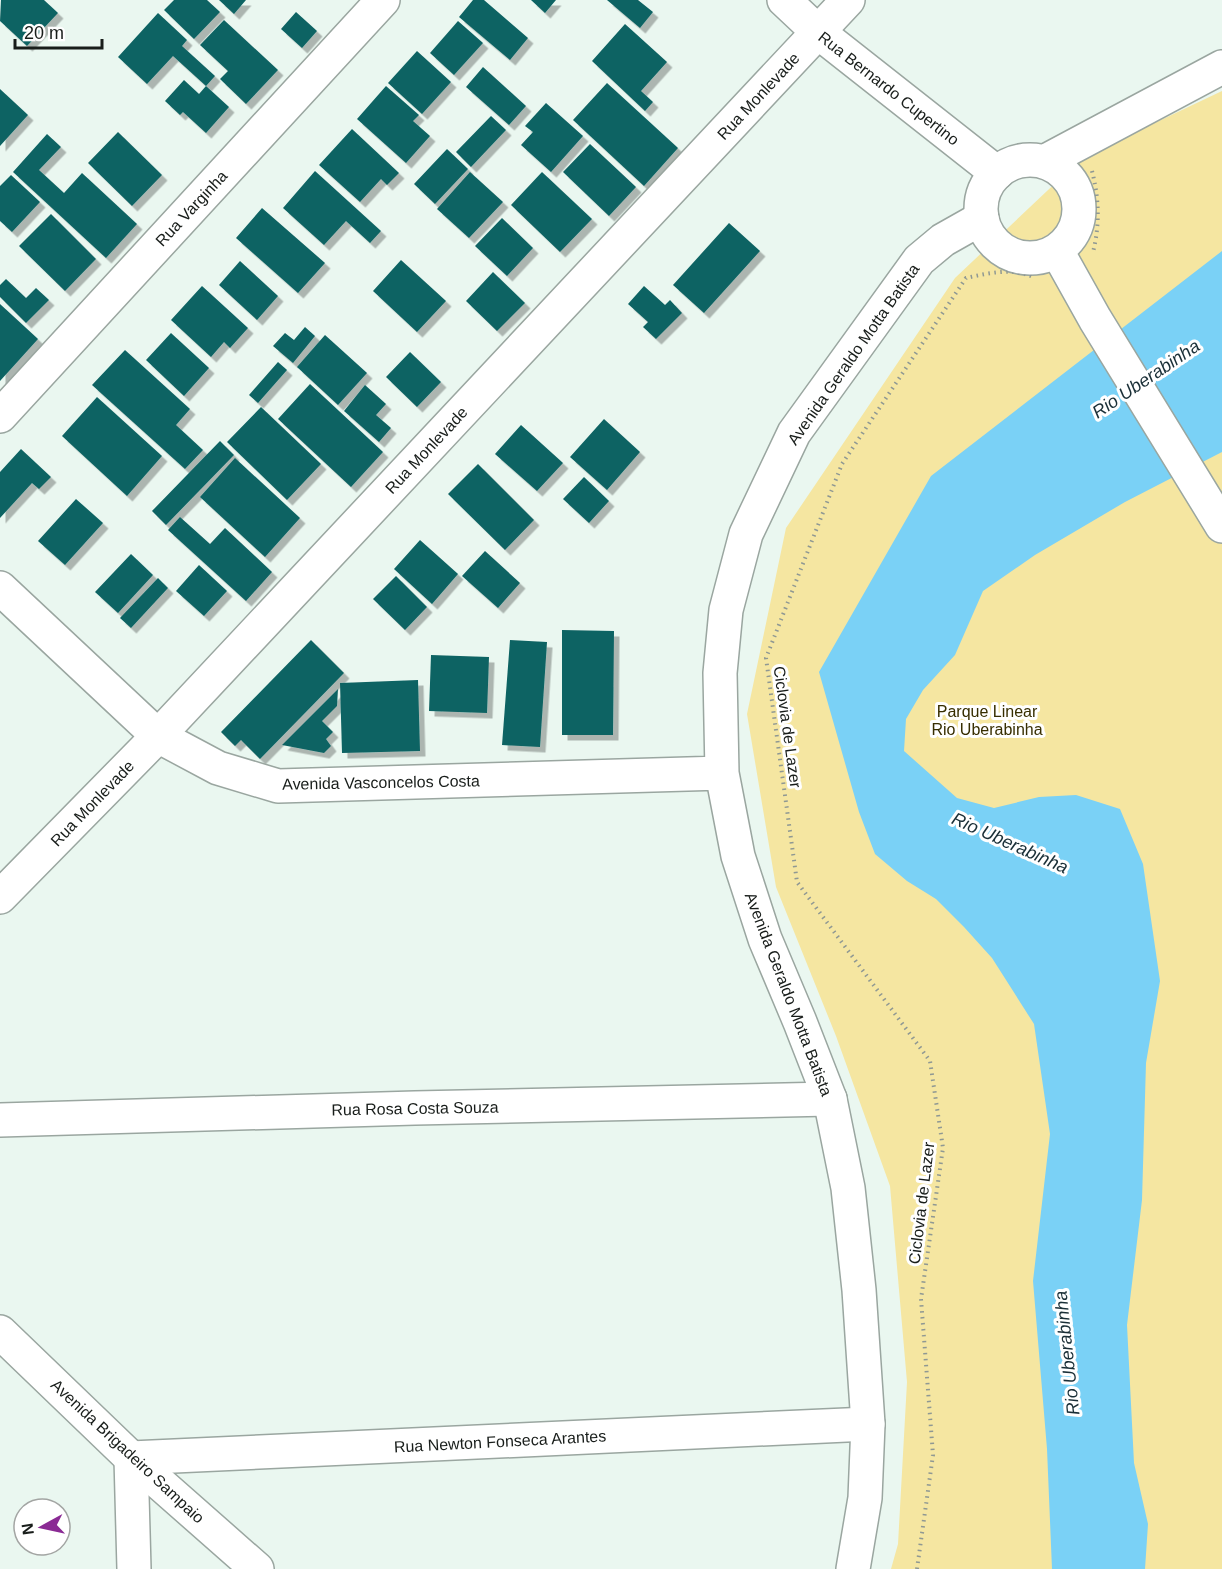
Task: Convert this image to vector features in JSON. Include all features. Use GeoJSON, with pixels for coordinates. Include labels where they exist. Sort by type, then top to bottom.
{"type":"FeatureCollection","features":[{"type":"Feature","properties":{"kind":"street","name":"Rua Varginha"},"geometry":{"type":"LineString","coordinates":[[0,416],[383,0]]}},
{"type":"Feature","properties":{"kind":"street","name":"Rua Bernardo Cupertino"},"geometry":{"type":"LineString","coordinates":[[784,0],[818,32],[997,173]]}},
{"type":"Feature","properties":{"kind":"street","name":"Rua Monlevade"},"geometry":{"type":"LineString","coordinates":[[0,897],[158,736],[848,0]]}},
{"type":"Feature","properties":{"kind":"street"},"geometry":{"type":"LineString","coordinates":[[1044,162],[1222,67]]}},
{"type":"Feature","properties":{"kind":"street"},"geometry":{"type":"LineString","coordinates":[[1064,263],[1016,256],[999,248],[992,239],[982,218],[981,206],[984,192],[997,173],[1008,166],[1026,160],[1044,162],[1064,173],[1076,192],[1079,203],[1079,215],[1064,263],[1095,319],[1222,525]]}},
{"type":"Feature","properties":{"kind":"street","name":"Avenida Geraldo Motta Batista"},"geometry":{"type":"LineString","coordinates":[[853,1569],[865,1498],[868,1424],[859,1290],[848,1188],[830,1099],[765,939],[738,856],[722,773],[720,673],[726,610],[746,534],[794,434],[919,260],[943,240],[982,218]]}},
{"type":"Feature","properties":{"kind":"street","name":"Avenida Vasconcelos Costa"},"geometry":{"type":"LineString","coordinates":[[0,588],[158,736],[218,768],[278,786],[722,773]]}},
{"type":"Feature","properties":{"kind":"street","name":"Rua Rosa Costa Souza"},"geometry":{"type":"LineString","coordinates":[[0,1120],[439,1107],[830,1099]]}},
{"type":"Feature","properties":{"kind":"street","name":"Avenida Brigadeiro Sampaio"},"geometry":{"type":"LineString","coordinates":[[0,1332],[132,1458],[257,1569]]}},
{"type":"Feature","properties":{"kind":"street","name":"Rua Newton Fonseca Arantes"},"geometry":{"type":"LineString","coordinates":[[132,1458],[868,1424]]}},
{"type":"Feature","properties":{"kind":"street"},"geometry":{"type":"LineString","coordinates":[[132,1458],[134,1569]]}},
{"type":"Feature","properties":{"kind":"path","name":"Ciclovia de Lazer"},"geometry":{"type":"LineString","coordinates":[[917,1569],[933,1455],[921,1299],[942,1148],[930,1061],[797,882],[766,658],[842,464],[966,278],[1010,271],[1028,275],[1049,288],[1064,263],[1090,263],[1097,238],[1098,211],[1092,167]]}},
{"type":"Feature","properties":{"kind":"green space","name":"Parque Linear Rio Uberabinha"},"geometry":{"type":"Polygon","coordinates":[[[1222,91],[1222,1569],[891,1569],[898,1544],[907,1382],[890,1186],[836,1036],[776,887],[747,714],[786,528],[955,278],[1083,157],[1222,91]]]}},
{"type":"Feature","properties":{"kind":"water","name":"Rio Uberabinha"},"geometry":{"type":"Polygon","coordinates":[[[1222,251],[1222,452],[1125,502],[1035,555],[983,591],[955,655],[923,690],[906,719],[904,751],[957,798],[994,808],[1039,797],[1076,795],[1120,809],[1143,864],[1160,981],[1146,1063],[1142,1200],[1127,1325],[1134,1463],[1148,1524],[1145,1569],[1052,1569],[1047,1449],[1033,1281],[1050,1134],[1034,1024],[992,958],[964,927],[936,899],[907,881],[875,854],[859,812],[819,672],[931,476],[1222,251]]]}},
{"type":"Feature","properties":{"kind":"building"},"geometry":{"type":"Polygon","coordinates":[[[1,0],[44,0],[58,13],[27,46],[0,21],[1,0]]]}},
{"type":"Feature","properties":{"kind":"building"},"geometry":{"type":"Polygon","coordinates":[[[174,0],[207,0],[220,12],[194,39],[164,10],[174,0]]]}},
{"type":"Feature","properties":{"kind":"building"},"geometry":{"type":"Polygon","coordinates":[[[219,0],[246,0],[234,14],[219,0]]]}},
{"type":"Feature","properties":{"kind":"building"},"geometry":{"type":"Polygon","coordinates":[[[473,0],[484,0],[528,38],[510,60],[459,17],[473,0]]]}},
{"type":"Feature","properties":{"kind":"building"},"geometry":{"type":"Polygon","coordinates":[[[531,0],[556,0],[545,13],[531,0]]]}},
{"type":"Feature","properties":{"kind":"building"},"geometry":{"type":"Polygon","coordinates":[[[607,0],[638,0],[653,12],[640,28],[607,0]]]}},
{"type":"Feature","properties":{"kind":"building"},"geometry":{"type":"Polygon","coordinates":[[[296,12],[317,31],[302,48],[281,29],[296,12]]]}},
{"type":"Feature","properties":{"kind":"building"},"geometry":{"type":"Polygon","coordinates":[[[158,13],[187,40],[182,46],[215,76],[206,86],[173,56],[147,84],[118,57],[158,13]]]}},
{"type":"Feature","properties":{"kind":"building"},"geometry":{"type":"Polygon","coordinates":[[[224,20],[278,70],[246,104],[220,79],[228,71],[200,45],[224,20]]]}},
{"type":"Feature","properties":{"kind":"building"},"geometry":{"type":"Polygon","coordinates":[[[458,21],[483,43],[454,75],[430,53],[458,21]]]}},
{"type":"Feature","properties":{"kind":"building"},"geometry":{"type":"Polygon","coordinates":[[[625,24],[667,62],[641,91],[653,102],[645,111],[592,61],[625,24]]]}},
{"type":"Feature","properties":{"kind":"building"},"geometry":{"type":"Polygon","coordinates":[[[417,51],[451,82],[422,114],[388,83],[417,51]]]}},
{"type":"Feature","properties":{"kind":"building"},"geometry":{"type":"Polygon","coordinates":[[[483,67],[526,106],[509,125],[466,87],[483,67]]]}},
{"type":"Feature","properties":{"kind":"building"},"geometry":{"type":"Polygon","coordinates":[[[184,80],[199,94],[206,86],[229,107],[206,133],[183,112],[180,115],[165,101],[184,80]]]}},
{"type":"Feature","properties":{"kind":"building"},"geometry":{"type":"Polygon","coordinates":[[[607,83],[678,148],[644,186],[573,120],[607,83]]]}},
{"type":"Feature","properties":{"kind":"building"},"geometry":{"type":"Polygon","coordinates":[[[386,86],[419,115],[413,121],[430,136],[406,163],[357,119],[386,86]]]}},
{"type":"Feature","properties":{"kind":"building"},"geometry":{"type":"Polygon","coordinates":[[[0,89],[28,115],[0,146],[0,89]]]}},
{"type":"Feature","properties":{"kind":"building"},"geometry":{"type":"Polygon","coordinates":[[[546,103],[583,136],[551,172],[521,145],[533,132],[525,126],[546,103]]]}},
{"type":"Feature","properties":{"kind":"building"},"geometry":{"type":"Polygon","coordinates":[[[491,116],[506,130],[471,167],[456,152],[491,116]]]}},
{"type":"Feature","properties":{"kind":"building"},"geometry":{"type":"Polygon","coordinates":[[[352,129],[399,173],[387,185],[381,179],[360,202],[319,165],[352,129]]]}},
{"type":"Feature","properties":{"kind":"building"},"geometry":{"type":"Polygon","coordinates":[[[118,132],[162,175],[132,206],[88,163],[118,132]]]}},
{"type":"Feature","properties":{"kind":"building"},"geometry":{"type":"Polygon","coordinates":[[[47,134],[61,147],[39,170],[64,193],[82,173],[137,224],[106,258],[13,172],[47,134]]]}},
{"type":"Feature","properties":{"kind":"building"},"geometry":{"type":"Polygon","coordinates":[[[590,144],[636,187],[609,216],[563,172],[590,144]]]}},
{"type":"Feature","properties":{"kind":"building"},"geometry":{"type":"Polygon","coordinates":[[[447,149],[468,169],[435,204],[414,184],[447,149]]]}},
{"type":"Feature","properties":{"kind":"building"},"geometry":{"type":"Polygon","coordinates":[[[315,171],[381,231],[370,243],[346,221],[324,245],[283,208],[315,171]]]}},
{"type":"Feature","properties":{"kind":"building"},"geometry":{"type":"Polygon","coordinates":[[[470,172],[503,202],[469,238],[437,209],[470,172]]]}},
{"type":"Feature","properties":{"kind":"building"},"geometry":{"type":"Polygon","coordinates":[[[542,172],[592,219],[560,252],[511,205],[542,172]]]}},
{"type":"Feature","properties":{"kind":"building"},"geometry":{"type":"Polygon","coordinates":[[[11,175],[40,202],[12,232],[0,221],[0,186],[11,175]]]}},
{"type":"Feature","properties":{"kind":"building"},"geometry":{"type":"Polygon","coordinates":[[[262,208],[325,263],[298,293],[236,238],[262,208]]]}},
{"type":"Feature","properties":{"kind":"building"},"geometry":{"type":"Polygon","coordinates":[[[51,214],[96,259],[65,291],[19,246],[51,214]]]}},
{"type":"Feature","properties":{"kind":"building"},"geometry":{"type":"Polygon","coordinates":[[[502,218],[533,248],[507,276],[475,246],[502,218]]]}},
{"type":"Feature","properties":{"kind":"building"},"geometry":{"type":"Polygon","coordinates":[[[729,223],[760,251],[704,313],[673,285],[729,223]]]}},
{"type":"Feature","properties":{"kind":"building"},"geometry":{"type":"Polygon","coordinates":[[[401,260],[446,301],[417,332],[373,291],[401,260]]]}},
{"type":"Feature","properties":{"kind":"building"},"geometry":{"type":"Polygon","coordinates":[[[240,261],[278,296],[257,320],[219,285],[240,261]]]}},
{"type":"Feature","properties":{"kind":"building"},"geometry":{"type":"Polygon","coordinates":[[[493,272],[525,303],[497,331],[466,301],[493,272]]]}},
{"type":"Feature","properties":{"kind":"building"},"geometry":{"type":"Polygon","coordinates":[[[6,279],[26,298],[36,288],[49,300],[26,323],[0,297],[0,285],[6,279]]]}},
{"type":"Feature","properties":{"kind":"building"},"geometry":{"type":"Polygon","coordinates":[[[202,286],[248,328],[230,348],[224,342],[211,357],[171,320],[202,286]]]}},
{"type":"Feature","properties":{"kind":"building"},"geometry":{"type":"Polygon","coordinates":[[[644,286],[665,305],[670,300],[682,313],[656,339],[643,327],[648,322],[628,304],[644,286]]]}},
{"type":"Feature","properties":{"kind":"building"},"geometry":{"type":"Polygon","coordinates":[[[0,304],[38,339],[0,381],[0,304]]]}},
{"type":"Feature","properties":{"kind":"building"},"geometry":{"type":"Polygon","coordinates":[[[305,327],[315,336],[293,363],[273,346],[285,333],[294,340],[305,327]]]}},
{"type":"Feature","properties":{"kind":"building"},"geometry":{"type":"Polygon","coordinates":[[[171,333],[209,368],[184,396],[146,360],[171,333]]]}},
{"type":"Feature","properties":{"kind":"building"},"geometry":{"type":"Polygon","coordinates":[[[325,335],[367,373],[338,405],[297,367],[325,335]]]}},
{"type":"Feature","properties":{"kind":"building"},"geometry":{"type":"Polygon","coordinates":[[[125,350],[190,409],[176,425],[203,450],[185,469],[92,385],[125,350]]]}},
{"type":"Feature","properties":{"kind":"building"},"geometry":{"type":"Polygon","coordinates":[[[410,352],[441,382],[417,407],[386,377],[410,352]]]}},
{"type":"Feature","properties":{"kind":"building"},"geometry":{"type":"Polygon","coordinates":[[[278,362],[287,370],[258,403],[249,395],[278,362]]]}},
{"type":"Feature","properties":{"kind":"building"},"geometry":{"type":"Polygon","coordinates":[[[310,384],[383,452],[351,487],[278,419],[310,384]]]}},
{"type":"Feature","properties":{"kind":"building"},"geometry":{"type":"Polygon","coordinates":[[[365,385],[386,404],[376,415],[391,428],[379,442],[344,411],[365,385]]]}},
{"type":"Feature","properties":{"kind":"building"},"geometry":{"type":"Polygon","coordinates":[[[97,397],[162,456],[127,496],[62,436],[97,397]]]}},
{"type":"Feature","properties":{"kind":"building"},"geometry":{"type":"Polygon","coordinates":[[[261,407],[321,464],[287,500],[227,442],[261,407]]]}},
{"type":"Feature","properties":{"kind":"building"},"geometry":{"type":"Polygon","coordinates":[[[604,419],[640,452],[607,490],[570,457],[604,419]]]}},
{"type":"Feature","properties":{"kind":"building"},"geometry":{"type":"Polygon","coordinates":[[[521,425],[563,463],[537,491],[495,454],[521,425]]]}},
{"type":"Feature","properties":{"kind":"building"},"geometry":{"type":"Polygon","coordinates":[[[220,441],[234,455],[166,525],[152,511],[220,441]]]}},
{"type":"Feature","properties":{"kind":"building"},"geometry":{"type":"Polygon","coordinates":[[[21,449],[51,477],[39,489],[32,483],[0,518],[0,472],[21,449]]]}},
{"type":"Feature","properties":{"kind":"building"},"geometry":{"type":"Polygon","coordinates":[[[235,458],[300,518],[265,557],[200,497],[235,458]]]}},
{"type":"Feature","properties":{"kind":"building"},"geometry":{"type":"Polygon","coordinates":[[[478,464],[534,520],[505,550],[448,494],[478,464]]]}},
{"type":"Feature","properties":{"kind":"building"},"geometry":{"type":"Polygon","coordinates":[[[584,477],[609,501],[589,523],[563,499],[584,477]]]}},
{"type":"Feature","properties":{"kind":"building"},"geometry":{"type":"Polygon","coordinates":[[[76,499],[103,523],[65,565],[38,541],[76,499]]]}},
{"type":"Feature","properties":{"kind":"building"},"geometry":{"type":"Polygon","coordinates":[[[180,517],[210,544],[225,528],[272,572],[246,601],[168,530],[180,517]]]}},
{"type":"Feature","properties":{"kind":"building"},"geometry":{"type":"Polygon","coordinates":[[[420,540],[458,574],[432,604],[394,569],[420,540]]]}},
{"type":"Feature","properties":{"kind":"building"},"geometry":{"type":"Polygon","coordinates":[[[485,551],[520,583],[498,608],[462,576],[485,551]]]}},
{"type":"Feature","properties":{"kind":"building"},"geometry":{"type":"Polygon","coordinates":[[[131,554],[153,575],[118,613],[95,592],[131,554]]]}},
{"type":"Feature","properties":{"kind":"building"},"geometry":{"type":"Polygon","coordinates":[[[199,565],[227,591],[204,616],[176,591],[199,565]]]}},
{"type":"Feature","properties":{"kind":"building"},"geometry":{"type":"Polygon","coordinates":[[[396,576],[427,607],[405,630],[373,599],[396,576]]]}},
{"type":"Feature","properties":{"kind":"building"},"geometry":{"type":"Polygon","coordinates":[[[158,578],[168,588],[131,628],[120,618],[158,578]]]}},
{"type":"Feature","properties":{"kind":"building"},"geometry":{"type":"Polygon","coordinates":[[[562,630],[614,631],[613,735],[562,735],[562,630]]]}},
{"type":"Feature","properties":{"kind":"building"},"geometry":{"type":"Polygon","coordinates":[[[311,640],[344,673],[260,759],[241,740],[235,746],[221,732],[311,640]]]}},
{"type":"Feature","properties":{"kind":"building"},"geometry":{"type":"Polygon","coordinates":[[[510,640],[547,642],[540,747],[502,745],[510,640]]]}},
{"type":"Feature","properties":{"kind":"building"},"geometry":{"type":"Polygon","coordinates":[[[431,655],[489,657],[487,713],[429,711],[431,655]]]}},
{"type":"Feature","properties":{"kind":"building"},"geometry":{"type":"Polygon","coordinates":[[[418,680],[420,751],[342,753],[340,683],[418,680]]]}},
{"type":"Feature","properties":{"kind":"building"},"geometry":{"type":"Polygon","coordinates":[[[338,689],[337,706],[322,721],[333,732],[326,739],[331,746],[324,753],[282,745],[338,689]]]}}]}
